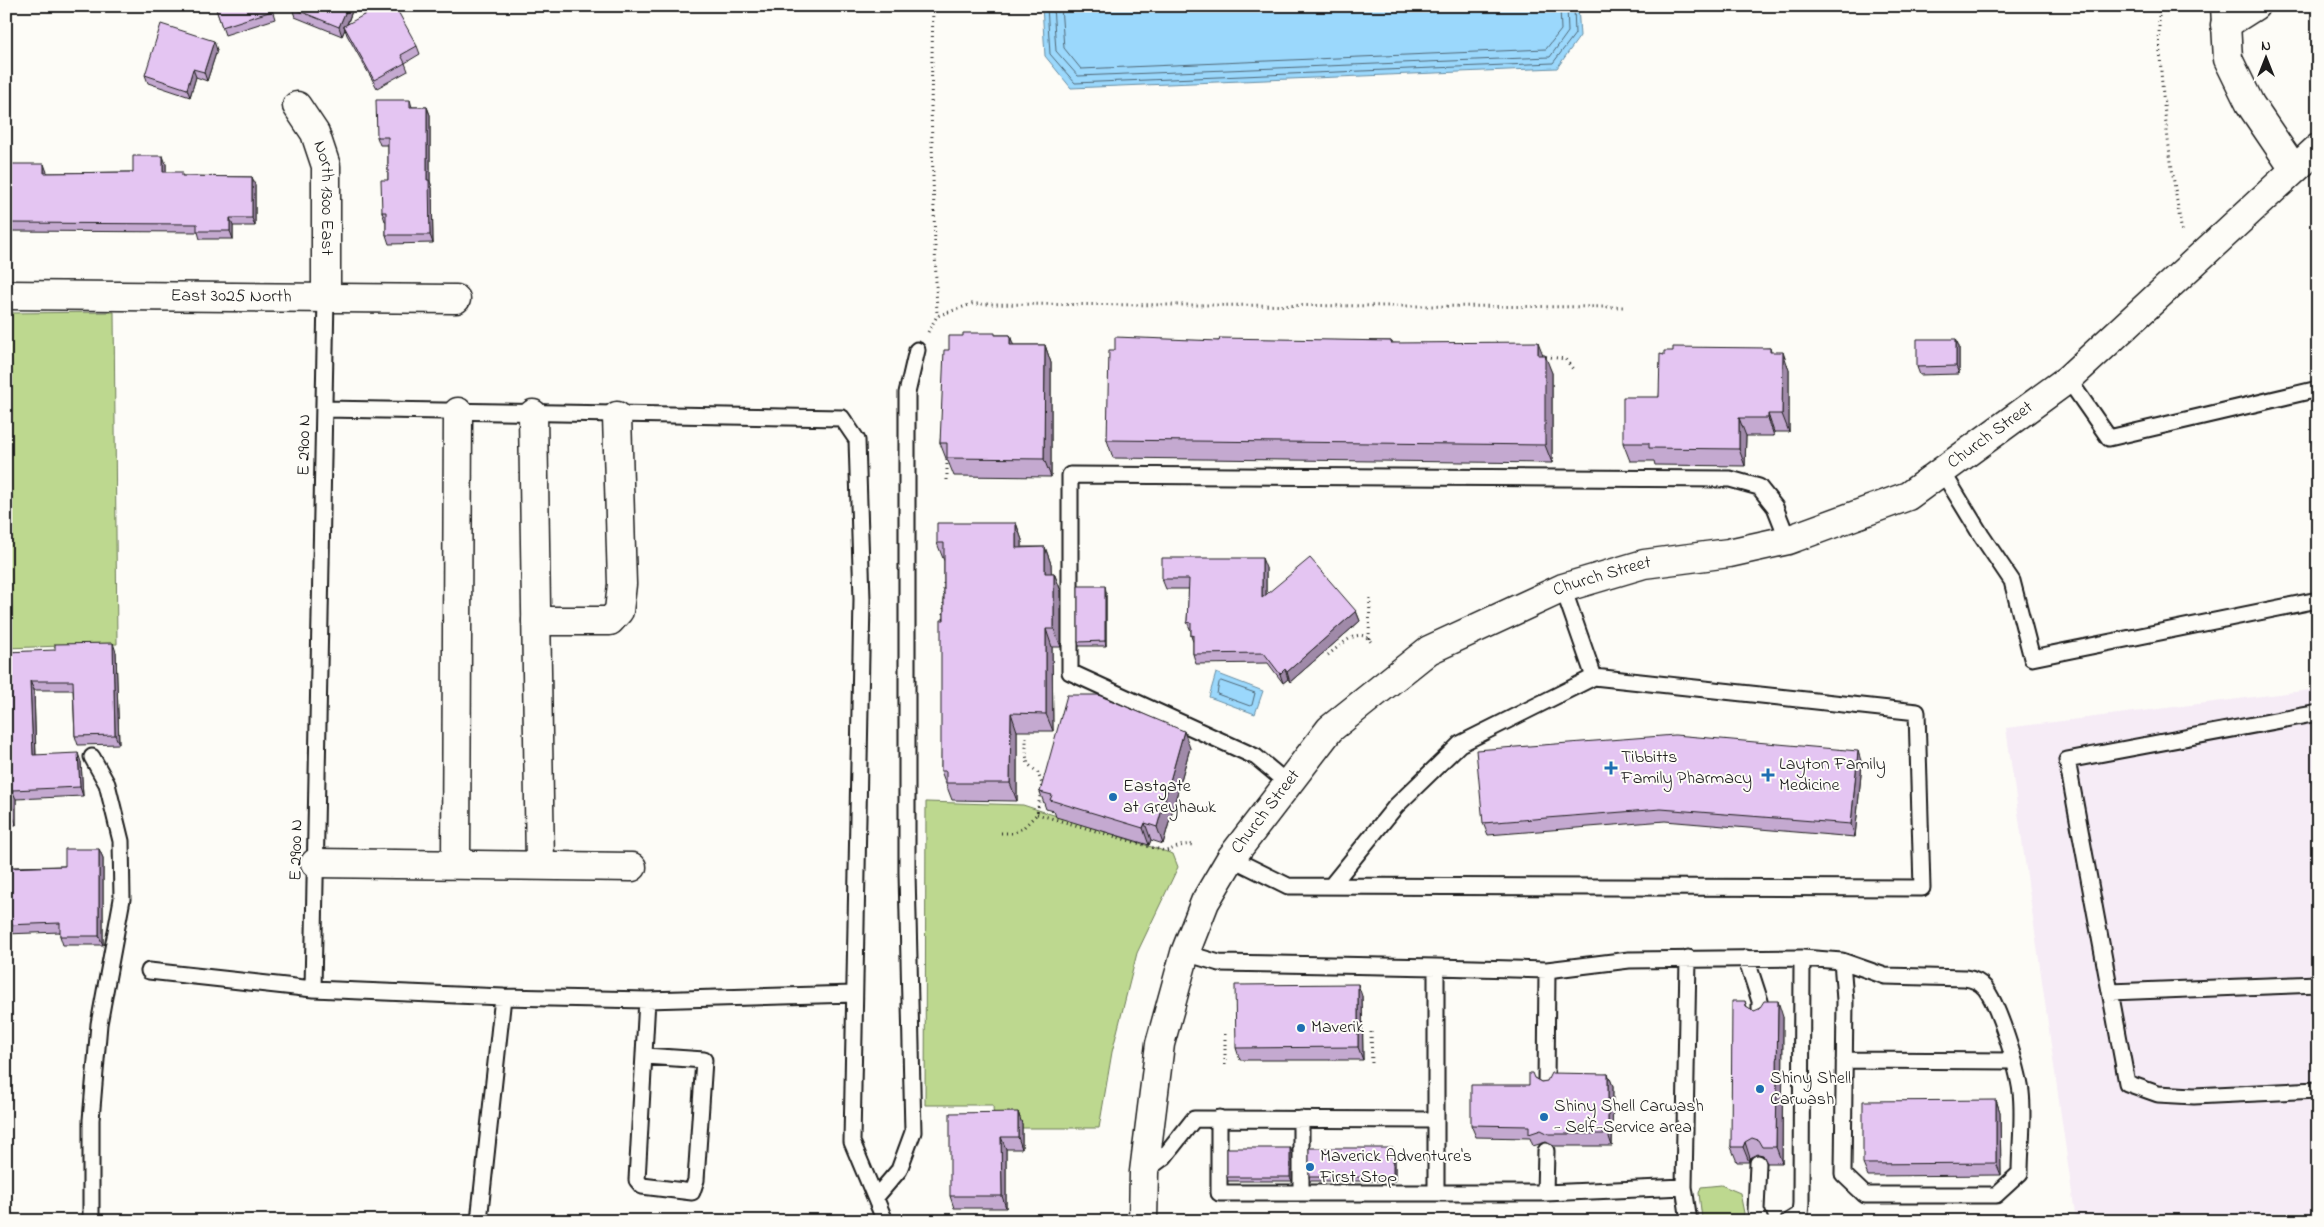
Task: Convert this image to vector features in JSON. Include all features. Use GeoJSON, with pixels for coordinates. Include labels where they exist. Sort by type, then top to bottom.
{"type":"FeatureCollection","features":[{"type":"Feature","properties":{"kind":"street"},"geometry":{"type":"LineString","coordinates":[[2255,6],[2225,16],[2228,59],[2250,104],[2294,169]]}},
{"type":"Feature","properties":{"kind":"street","name":"North 1300 East"},"geometry":{"type":"LineString","coordinates":[[297,106],[315,133],[326,166],[326,296]]}},
{"type":"Feature","properties":{"kind":"street","name":"Church Street"},"geometry":{"type":"LineString","coordinates":[[1143,1221],[1144,1172],[1160,1044],[1185,953],[1205,902],[1231,858],[1330,729],[1428,650],[1564,588],[1644,564],[1729,553],[1788,540],[1908,496],[2068,379],[2318,148]]}},
{"type":"Feature","properties":{"kind":"street","name":"East 3025 North"},"geometry":{"type":"LineString","coordinates":[[6,295],[326,296],[456,299]]}},
{"type":"Feature","properties":{"kind":"street"},"geometry":{"type":"LineString","coordinates":[[456,864],[458,412]]}},
{"type":"Feature","properties":{"kind":"street"},"geometry":{"type":"LineString","coordinates":[[533,414],[540,865]]}},
{"type":"Feature","properties":{"kind":"street"},"geometry":{"type":"LineString","coordinates":[[536,621],[610,621],[618,611],[622,584],[617,416]]}},
{"type":"Feature","properties":{"kind":"street"},"geometry":{"type":"LineString","coordinates":[[315,863],[632,867]]}},
{"type":"Feature","properties":{"kind":"lane","name":"E 2900 N"},"geometry":{"type":"LineString","coordinates":[[313,989],[326,296]]}},
{"type":"Feature","properties":{"kind":"lane"},"geometry":{"type":"LineString","coordinates":[[876,1197],[899,1170],[913,1132],[908,874],[907,393],[917,350]]}},
{"type":"Feature","properties":{"kind":"lane"},"geometry":{"type":"LineString","coordinates":[[2068,379],[2109,438],[2318,389]]}},
{"type":"Feature","properties":{"kind":"lane"},"geometry":{"type":"LineString","coordinates":[[324,410],[842,418],[857,440],[862,599],[852,1142],[885,1221]]}},
{"type":"Feature","properties":{"kind":"lane"},"geometry":{"type":"LineString","coordinates":[[1942,471],[2012,581],[2032,658],[2318,600]]}},
{"type":"Feature","properties":{"kind":"lane"},"geometry":{"type":"LineString","coordinates":[[1287,783],[1256,757],[1070,672],[1070,475],[1730,479],[1759,487],[1775,507],[1788,540]]}},
{"type":"Feature","properties":{"kind":"lane"},"geometry":{"type":"LineString","coordinates":[[1564,588],[1594,677]]}},
{"type":"Feature","properties":{"kind":"lane"},"geometry":{"type":"LineString","coordinates":[[1231,858],[1288,886],[1922,888],[1918,712],[1594,677],[1460,744],[1396,806],[1331,886]]}},
{"type":"Feature","properties":{"kind":"lane"},"geometry":{"type":"LineString","coordinates":[[2318,713],[2067,760],[2127,1082],[2158,1094],[2194,1096],[2318,1090]]}},
{"type":"Feature","properties":{"kind":"lane"},"geometry":{"type":"LineString","coordinates":[[91,1221],[91,1120],[99,1024],[122,899],[121,842],[107,784],[92,757]]}},
{"type":"Feature","properties":{"kind":"lane"},"geometry":{"type":"LineString","coordinates":[[1185,953],[1219,963],[1547,970],[1629,960],[1802,958],[1842,961],[1885,976],[1965,978],[1976,980],[1985,988],[2014,1061],[2021,1093],[2020,1173],[1996,1195],[1865,1195],[1842,1174],[1845,1000],[1842,961]]}},
{"type":"Feature","properties":{"kind":"lane"},"geometry":{"type":"LineString","coordinates":[[1688,958],[1684,1188],[1689,1221]]}},
{"type":"Feature","properties":{"kind":"lane"},"geometry":{"type":"LineString","coordinates":[[1746,958],[1760,1001],[1760,1017]]}},
{"type":"Feature","properties":{"kind":"lane"},"geometry":{"type":"LineString","coordinates":[[1790,1221],[1800,1214],[1801,1203],[1802,958]]}},
{"type":"Feature","properties":{"kind":"lane"},"geometry":{"type":"LineString","coordinates":[[1436,967],[1436,1193]]}},
{"type":"Feature","properties":{"kind":"lane"},"geometry":{"type":"LineString","coordinates":[[1546,1085],[1547,970]]}},
{"type":"Feature","properties":{"kind":"lane"},"geometry":{"type":"LineString","coordinates":[[149,971],[313,989],[503,997],[647,1000],[854,994]]}},
{"type":"Feature","properties":{"kind":"lane"},"geometry":{"type":"LineString","coordinates":[[2110,992],[2318,984]]}},
{"type":"Feature","properties":{"kind":"lane"},"geometry":{"type":"LineString","coordinates":[[478,1221],[503,997]]}},
{"type":"Feature","properties":{"kind":"lane"},"geometry":{"type":"LineString","coordinates":[[645,1056],[704,1060],[696,1180],[692,1192],[642,1186],[637,1180],[647,1000]]}},
{"type":"Feature","properties":{"kind":"lane"},"geometry":{"type":"LineString","coordinates":[[1844,1060],[2014,1061]]}},
{"type":"Feature","properties":{"kind":"lane"},"geometry":{"type":"LineString","coordinates":[[1144,1172],[1164,1157],[1194,1118],[1436,1120]]}},
{"type":"Feature","properties":{"kind":"lane"},"geometry":{"type":"LineString","coordinates":[[1219,1118],[1219,1193],[1545,1193],[1684,1188]]}},
{"type":"Feature","properties":{"kind":"lane"},"geometry":{"type":"LineString","coordinates":[[1301,1119],[1301,1193]]}},
{"type":"Feature","properties":{"kind":"lane"},"geometry":{"type":"LineString","coordinates":[[1545,1193],[1546,1151]]}},
{"type":"Feature","properties":{"kind":"lane"},"geometry":{"type":"LineString","coordinates":[[1758,1163],[1756,1210],[1760,1221]]}},
{"type":"Feature","properties":{"kind":"path"},"geometry":{"type":"LineString","coordinates":[[917,350],[937,316],[931,107],[933,6]]}},
{"type":"Feature","properties":{"kind":"path"},"geometry":{"type":"LineString","coordinates":[[2159,6],[2158,42],[2168,142],[2182,233]]}},
{"type":"Feature","properties":{"kind":"path"},"geometry":{"type":"LineString","coordinates":[[937,316],[972,304],[1626,307]]}},
{"type":"Feature","properties":{"kind":"path"},"geometry":{"type":"LineString","coordinates":[[1533,356],[1551,356],[1566,360],[1573,369]]}},
{"type":"Feature","properties":{"kind":"path"},"geometry":{"type":"LineString","coordinates":[[947,453],[947,483]]}},
{"type":"Feature","properties":{"kind":"path"},"geometry":{"type":"LineString","coordinates":[[944,632],[943,589],[946,572]]}},
{"type":"Feature","properties":{"kind":"path"},"geometry":{"type":"LineString","coordinates":[[1370,595],[1369,639],[1372,644]]}},
{"type":"Feature","properties":{"kind":"path"},"geometry":{"type":"LineString","coordinates":[[1328,655],[1352,636],[1359,635],[1369,639]]}},
{"type":"Feature","properties":{"kind":"path"},"geometry":{"type":"LineString","coordinates":[[1001,833],[1014,833],[1023,828],[1037,814],[1042,784],[1038,773],[1028,764],[1026,737]]}},
{"type":"Feature","properties":{"kind":"path"},"geometry":{"type":"LineString","coordinates":[[1037,814],[1165,851],[1173,850],[1178,845],[1193,845]]}},
{"type":"Feature","properties":{"kind":"path"},"geometry":{"type":"LineString","coordinates":[[1225,1030],[1225,1065]]}},
{"type":"Feature","properties":{"kind":"path"},"geometry":{"type":"LineString","coordinates":[[1371,1032],[1372,1064]]}},
{"type":"Feature","properties":{"kind":"shaded area"},"geometry":{"type":"Polygon","coordinates":[[[2318,689],[2318,1221],[2076,1221],[2006,728],[2318,689]]]}},
{"type":"Feature","properties":{"kind":"green space"},"geometry":{"type":"Polygon","coordinates":[[[114,312],[117,644],[6,648],[6,313],[114,312]]]}},
{"type":"Feature","properties":{"kind":"green space"},"geometry":{"type":"Polygon","coordinates":[[[926,802],[1023,805],[1173,854],[1178,867],[1137,953],[1112,1052],[1099,1128],[994,1128],[993,1105],[925,1105],[926,802]]]}},
{"type":"Feature","properties":{"kind":"green space"},"geometry":{"type":"Polygon","coordinates":[[[1721,1185],[1740,1193],[1744,1213],[1741,1221],[1703,1221],[1699,1193],[1701,1187],[1721,1185]]]}},
{"type":"Feature","properties":{"kind":"water"},"geometry":{"type":"Polygon","coordinates":[[[1042,6],[1578,6],[1580,36],[1557,68],[1071,88],[1045,56],[1042,6]]]}},
{"type":"Feature","properties":{"kind":"water"},"geometry":{"type":"Polygon","coordinates":[[[1216,673],[1263,691],[1255,714],[1209,697],[1216,673]]]}},
{"type":"Feature","properties":{"kind":"building"},"geometry":{"type":"Polygon","coordinates":[[[215,6],[271,6],[272,11],[222,27],[215,6]]]}},
{"type":"Feature","properties":{"kind":"building"},"geometry":{"type":"Polygon","coordinates":[[[293,6],[348,6],[339,27],[292,8],[293,6]]]}},
{"type":"Feature","properties":{"kind":"building"},"geometry":{"type":"Polygon","coordinates":[[[380,6],[395,6],[417,46],[401,55],[405,63],[374,80],[344,26],[380,6]]]}},
{"type":"Feature","properties":{"kind":"building"},"geometry":{"type":"Polygon","coordinates":[[[161,24],[214,41],[204,72],[193,69],[187,89],[145,75],[161,24]]]}},
{"type":"Feature","properties":{"kind":"building"},"geometry":{"type":"Polygon","coordinates":[[[376,100],[410,100],[410,107],[427,107],[427,180],[429,180],[430,235],[386,235],[386,212],[382,212],[381,180],[388,180],[388,137],[377,137],[376,100]]]}},
{"type":"Feature","properties":{"kind":"building"},"geometry":{"type":"Polygon","coordinates":[[[133,156],[163,156],[163,172],[182,172],[182,176],[252,177],[252,218],[230,218],[230,231],[197,231],[197,224],[6,223],[6,164],[44,164],[44,173],[133,172],[133,156]]]}},
{"type":"Feature","properties":{"kind":"building"},"geometry":{"type":"Polygon","coordinates":[[[963,333],[1010,335],[1010,345],[1045,345],[1044,459],[947,458],[947,443],[940,443],[944,350],[949,350],[949,336],[963,336],[963,333]]]}},
{"type":"Feature","properties":{"kind":"building"},"geometry":{"type":"Polygon","coordinates":[[[1115,337],[1219,341],[1220,338],[1391,341],[1391,343],[1538,342],[1538,355],[1545,355],[1545,445],[1107,440],[1109,350],[1115,350],[1115,337]]]}},
{"type":"Feature","properties":{"kind":"building"},"geometry":{"type":"Polygon","coordinates":[[[1917,339],[1956,339],[1956,366],[1917,367],[1917,339]]]}},
{"type":"Feature","properties":{"kind":"building"},"geometry":{"type":"Polygon","coordinates":[[[1673,347],[1770,348],[1770,352],[1783,352],[1782,414],[1768,414],[1768,418],[1739,418],[1739,449],[1649,448],[1649,443],[1623,443],[1623,397],[1659,397],[1660,354],[1664,355],[1664,351],[1673,351],[1673,347]]]}},
{"type":"Feature","properties":{"kind":"building"},"geometry":{"type":"Polygon","coordinates":[[[937,523],[1016,523],[1016,548],[1045,547],[1045,573],[1054,573],[1054,629],[1046,629],[1046,714],[1011,713],[1010,783],[946,783],[946,771],[941,771],[941,620],[944,620],[944,543],[937,543],[937,523]]]}},
{"type":"Feature","properties":{"kind":"building"},"geometry":{"type":"Polygon","coordinates":[[[1162,558],[1262,558],[1262,598],[1310,558],[1356,611],[1287,672],[1285,669],[1280,674],[1264,653],[1193,654],[1191,623],[1187,622],[1189,579],[1162,579],[1162,558]]]}},
{"type":"Feature","properties":{"kind":"building"},"geometry":{"type":"Polygon","coordinates":[[[1078,586],[1105,586],[1105,641],[1078,642],[1078,586]]]}},
{"type":"Feature","properties":{"kind":"building"},"geometry":{"type":"Polygon","coordinates":[[[113,643],[115,735],[75,736],[73,681],[30,681],[33,755],[78,753],[80,787],[12,790],[13,816],[6,816],[6,652],[55,650],[55,644],[113,643]]]}},
{"type":"Feature","properties":{"kind":"building"},"geometry":{"type":"Polygon","coordinates":[[[1067,695],[1098,695],[1184,731],[1157,827],[1145,823],[1143,828],[1050,800],[1052,795],[1040,792],[1067,695]]]}},
{"type":"Feature","properties":{"kind":"building"},"geometry":{"type":"Polygon","coordinates":[[[1675,735],[1858,751],[1851,824],[1661,809],[1483,823],[1476,750],[1675,735]]]}},
{"type":"Feature","properties":{"kind":"building"},"geometry":{"type":"Polygon","coordinates":[[[65,849],[99,849],[99,936],[60,936],[60,923],[6,925],[6,868],[65,866],[65,849]]]}},
{"type":"Feature","properties":{"kind":"building","name":"Maverik"},"geometry":{"type":"Polygon","coordinates":[[[1358,984],[1358,1047],[1236,1048],[1235,985],[1358,984]]]}},
{"type":"Feature","properties":{"kind":"building","name":"Shiny Shell Carwash"},"geometry":{"type":"Polygon","coordinates":[[[1732,1001],[1745,1001],[1746,1006],[1754,1011],[1759,1009],[1764,1001],[1778,1001],[1776,1147],[1762,1147],[1758,1140],[1752,1138],[1745,1142],[1743,1147],[1731,1147],[1732,1001]]]}},
{"type":"Feature","properties":{"kind":"building","name":"Shiny Shell Carwash - Self-Service area"},"geometry":{"type":"Polygon","coordinates":[[[1529,1073],[1532,1073],[1534,1078],[1541,1082],[1547,1081],[1551,1073],[1608,1074],[1608,1134],[1549,1134],[1541,1130],[1529,1134],[1529,1126],[1471,1125],[1471,1085],[1529,1085],[1529,1073]]]}},
{"type":"Feature","properties":{"kind":"building"},"geometry":{"type":"Polygon","coordinates":[[[1996,1100],[1996,1163],[1863,1164],[1863,1101],[1996,1100]]]}},
{"type":"Feature","properties":{"kind":"building"},"geometry":{"type":"Polygon","coordinates":[[[1018,1112],[1018,1137],[1001,1137],[1002,1196],[950,1196],[950,1113],[1018,1112]]]}},
{"type":"Feature","properties":{"kind":"building"},"geometry":{"type":"Polygon","coordinates":[[[1227,1148],[1290,1148],[1290,1177],[1227,1177],[1227,1148]]]}},
{"type":"Feature","properties":{"kind":"building"},"geometry":{"type":"Polygon","coordinates":[[[1309,1148],[1393,1148],[1393,1177],[1309,1177],[1309,1148]]]}},
{"type":"Feature","properties":{"kind":"place","name":"Tibbitts Family Pharmacy"},"geometry":{"type":"Point","coordinates":[1611,768]}},
{"type":"Feature","properties":{"kind":"place","name":"Layton Family Medicine"},"geometry":{"type":"Point","coordinates":[1768,775]}},
{"type":"Feature","properties":{"kind":"place","name":"Eastgate at Greyhawk"},"geometry":{"type":"Point","coordinates":[1113,797]}},
{"type":"Feature","properties":{"kind":"place","name":"Maverik"},"geometry":{"type":"Point","coordinates":[1301,1028]}},
{"type":"Feature","properties":{"kind":"place","name":"Shiny Shell Carwash"},"geometry":{"type":"Point","coordinates":[1760,1089]}},
{"type":"Feature","properties":{"kind":"place","name":"Shiny Shell Carwash - Self-Service area"},"geometry":{"type":"Point","coordinates":[1544,1117]}},
{"type":"Feature","properties":{"kind":"place","name":"Maverick Adventure's First Stop"},"geometry":{"type":"Point","coordinates":[1310,1167]}}]}
